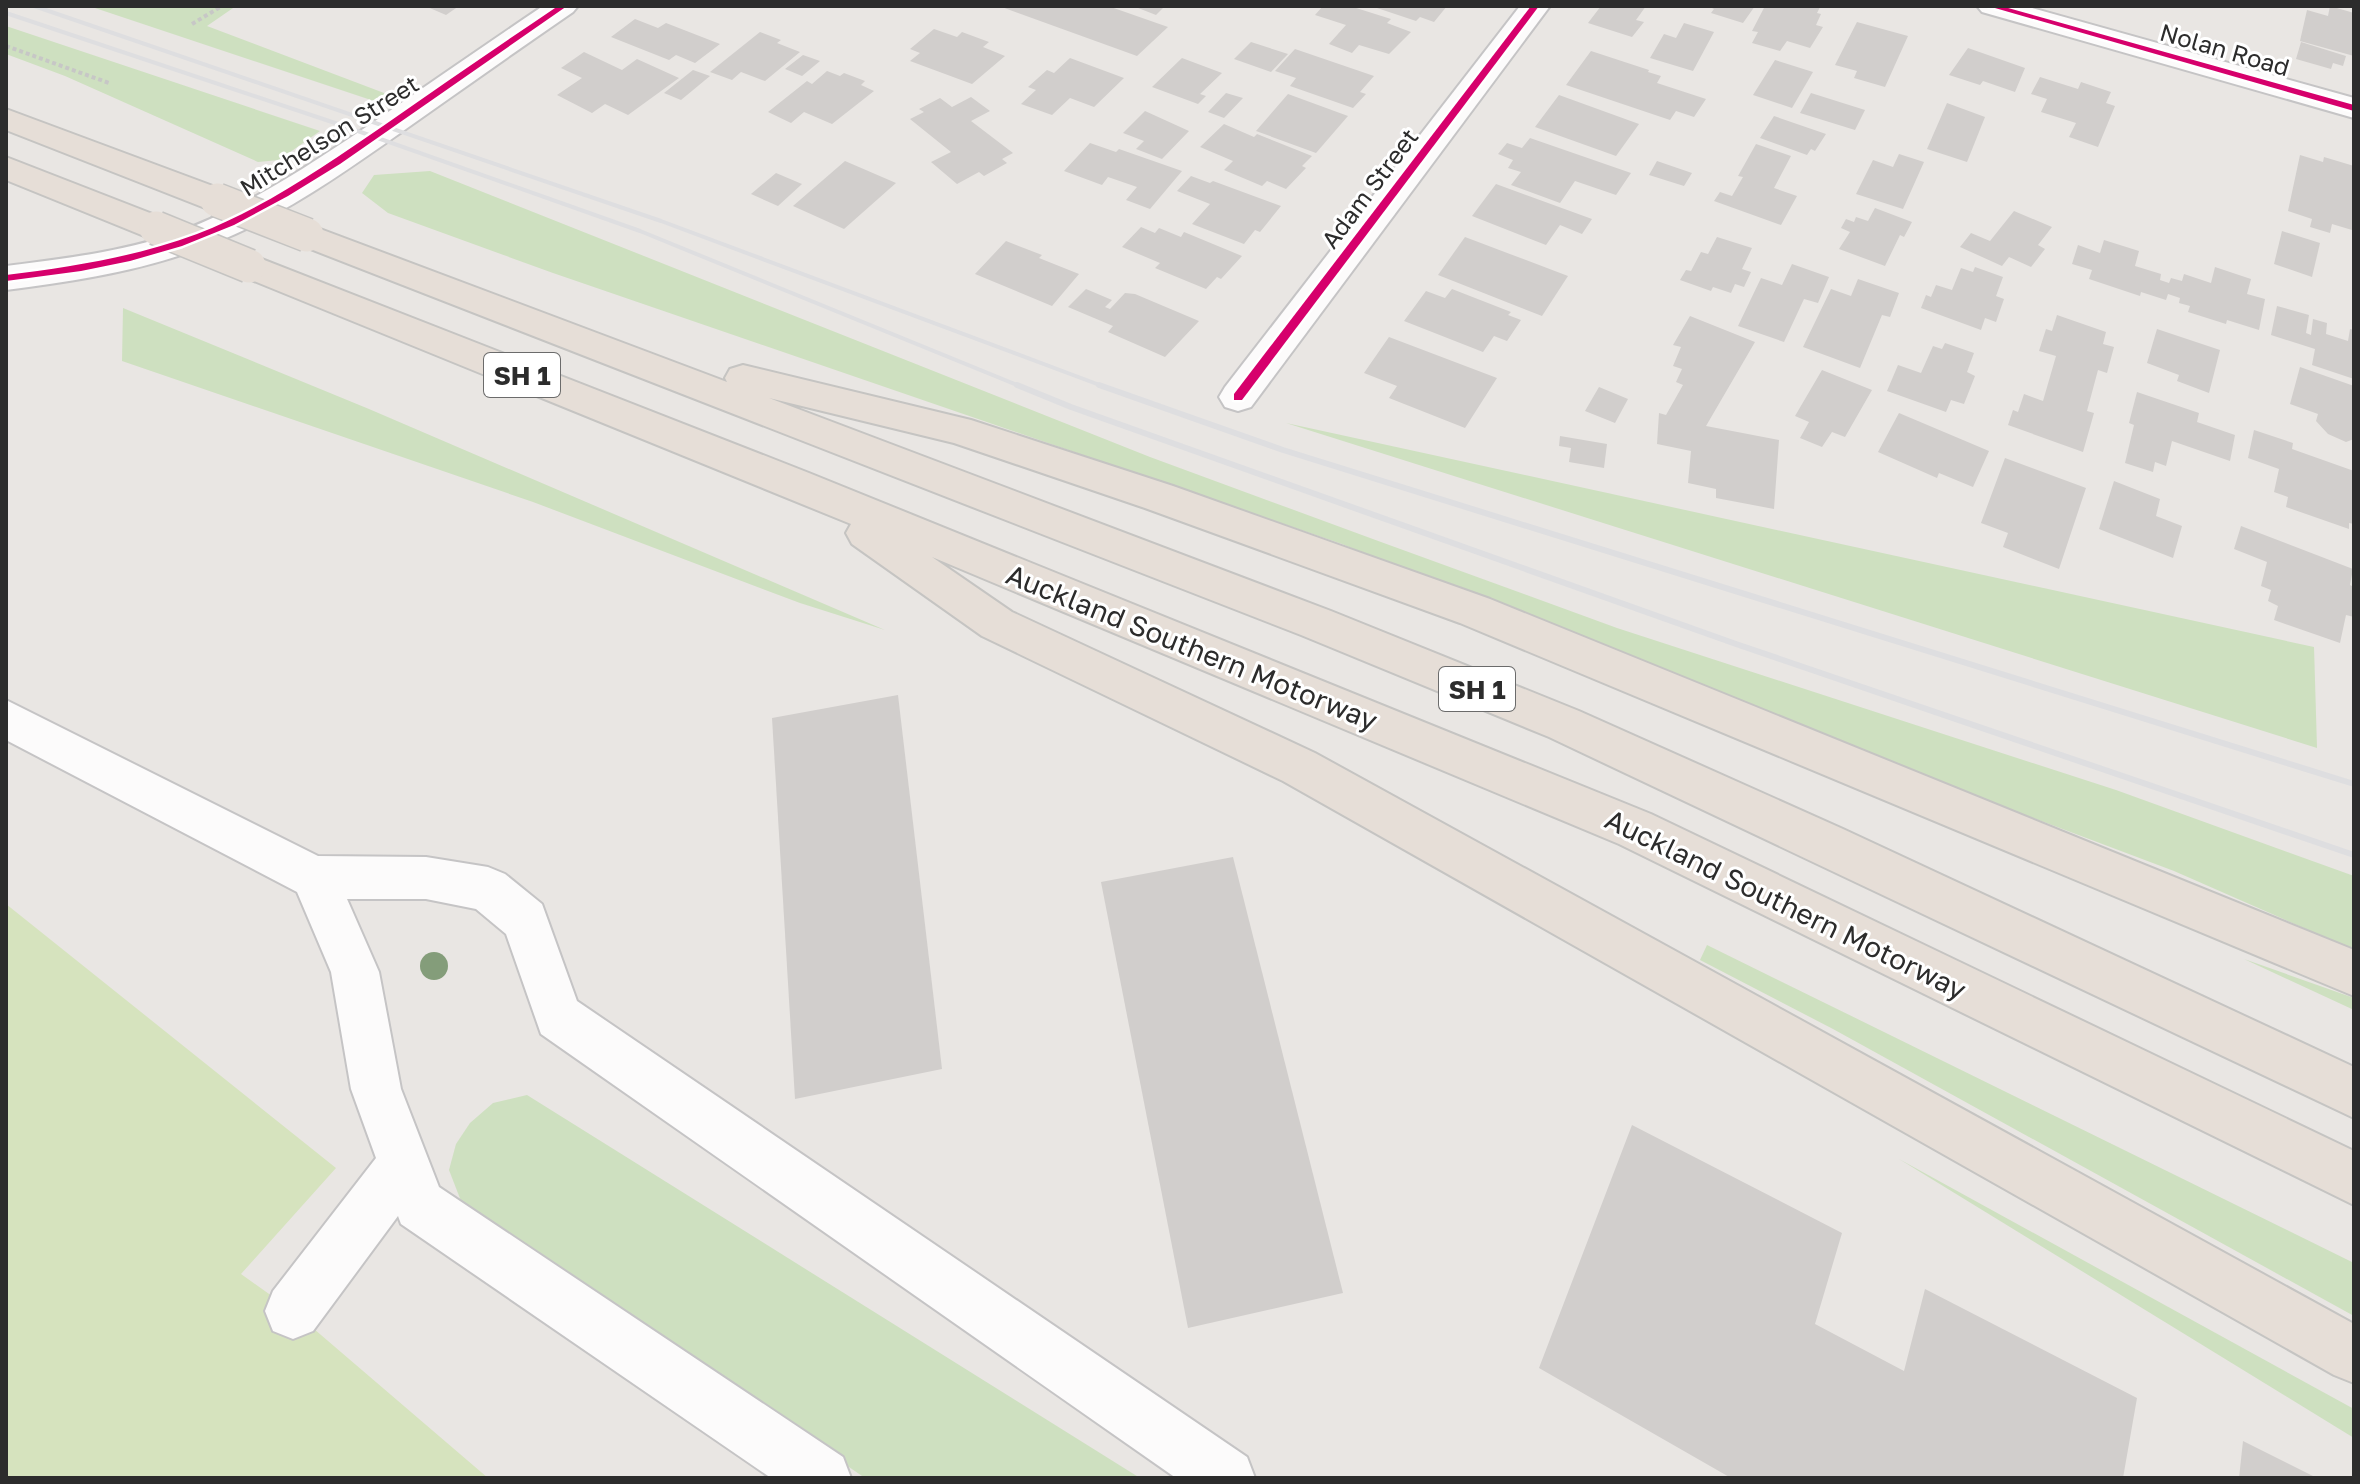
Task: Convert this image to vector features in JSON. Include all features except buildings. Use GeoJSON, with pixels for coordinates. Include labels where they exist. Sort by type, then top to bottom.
{"type":"FeatureCollection","features":[{"type":"Feature","properties":{"kind":"highway","name":"SH 1"},"geometry":{"type":"LineString","coordinates":[[6,119],[1316,623],[1564,724],[2354,1093]]}},
{"type":"Feature","properties":{"kind":"highway","name":"Auckland Southern Motorway"},"geometry":{"type":"LineString","coordinates":[[6,168],[795,484],[1635,829],[2354,1179]]}},
{"type":"Feature","properties":{"kind":"highway"},"geometry":{"type":"LineString","coordinates":[[577,339],[958,430],[1169,501],[1475,611],[2354,973]]}},
{"type":"Feature","properties":{"kind":"highway"},"geometry":{"type":"LineString","coordinates":[[795,484],[997,624],[1299,767],[2354,1355]]}},
{"type":"Feature","properties":{"kind":"street","name":"Mitchelson Street"},"geometry":{"type":"LineString","coordinates":[[6,278],[71,270],[149,253],[203,235],[279,198],[349,154],[563,6]]}},
{"type":"Feature","properties":{"kind":"street","name":"Adam Street"},"geometry":{"type":"LineString","coordinates":[[1238,397],[1535,6]]}},
{"type":"Feature","properties":{"kind":"street","name":"Nolan Road"},"geometry":{"type":"LineString","coordinates":[[1992,6],[2354,108]]}},
{"type":"Feature","properties":{"kind":"street"},"geometry":{"type":"LineString","coordinates":[[6,719],[314,877],[426,878],[488,889],[525,920],[558,1017],[1226,1478]]}},
{"type":"Feature","properties":{"kind":"street"},"geometry":{"type":"LineString","coordinates":[[314,877],[355,972],[376,1089],[420,1205],[822,1478]]}},
{"type":"Feature","properties":{"kind":"street"},"geometry":{"type":"LineString","coordinates":[[293,1311],[405,1163]]}},
{"type":"Feature","properties":{"kind":"path"},"geometry":{"type":"LineString","coordinates":[[192,24],[222,6]]}},
{"type":"Feature","properties":{"kind":"path"},"geometry":{"type":"LineString","coordinates":[[6,46],[109,83]]}},
{"type":"Feature","properties":{"kind":"green space"},"geometry":{"type":"Polygon","coordinates":[[[89,6],[236,6],[207,26],[392,96],[380,103],[89,6]]]}},
{"type":"Feature","properties":{"kind":"green space"},"geometry":{"type":"Polygon","coordinates":[[[6,26],[320,131],[279,160],[258,162],[65,76],[6,54],[6,26]]]}},
{"type":"Feature","properties":{"kind":"green space"},"geometry":{"type":"Polygon","coordinates":[[[430,171],[1150,457],[1381,542],[1617,628],[2116,790],[2354,876],[2354,950],[2174,871],[1697,691],[1342,544],[553,273],[388,213],[362,193],[374,175],[430,171]]]}},
{"type":"Feature","properties":{"kind":"green space"},"geometry":{"type":"Polygon","coordinates":[[[123,308],[369,409],[885,630],[800,603],[533,502],[122,361],[123,308]]]}},
{"type":"Feature","properties":{"kind":"green space"},"geometry":{"type":"Polygon","coordinates":[[[1286,423],[2314,647],[2317,748],[1286,423]]]}},
{"type":"Feature","properties":{"kind":"green space"},"geometry":{"type":"Polygon","coordinates":[[[6,904],[336,1168],[241,1274],[293,1311],[488,1478],[6,1478],[6,904]]]}},
{"type":"Feature","properties":{"kind":"green space"},"geometry":{"type":"Polygon","coordinates":[[[1707,945],[2354,1263],[2354,1316],[1833,1029],[1700,960],[1707,945]]]}},
{"type":"Feature","properties":{"kind":"green space"},"geometry":{"type":"Polygon","coordinates":[[[2244,959],[2354,998],[2354,1010],[2244,959]]]}},
{"type":"Feature","properties":{"kind":"green space"},"geometry":{"type":"Polygon","coordinates":[[[527,1095],[1140,1478],[865,1478],[461,1201],[449,1170],[456,1144],[470,1123],[493,1103],[527,1095]]]}},
{"type":"Feature","properties":{"kind":"green space"},"geometry":{"type":"Polygon","coordinates":[[[1899,1159],[2354,1409],[2354,1438],[1899,1159]]]}},
{"type":"Feature","properties":{"kind":"railway"},"geometry":{"type":"LineString","coordinates":[[34,6],[661,221],[1105,387]]}},
{"type":"Feature","properties":{"kind":"railway"},"geometry":{"type":"LineString","coordinates":[[6,13],[338,124],[640,231],[1022,387]]}},
{"type":"Feature","properties":{"kind":"railway"},"geometry":{"type":"LineString","coordinates":[[1017,385],[1736,644],[2354,855]]}},
{"type":"Feature","properties":{"kind":"railway"},"geometry":{"type":"LineString","coordinates":[[1099,385],[1283,450],[2354,784]]}},
{"type":"Feature","properties":{"kind":"cycle path"},"geometry":{"type":"LineString","coordinates":[[6,278],[130,257],[179,244],[231,223],[336,162],[563,6]]}},
{"type":"Feature","properties":{"kind":"cycle path"},"geometry":{"type":"LineString","coordinates":[[1238,397],[1535,6]]}},
{"type":"Feature","properties":{"kind":"cycle path"},"geometry":{"type":"LineString","coordinates":[[1992,6],[2354,108]]}}]}
